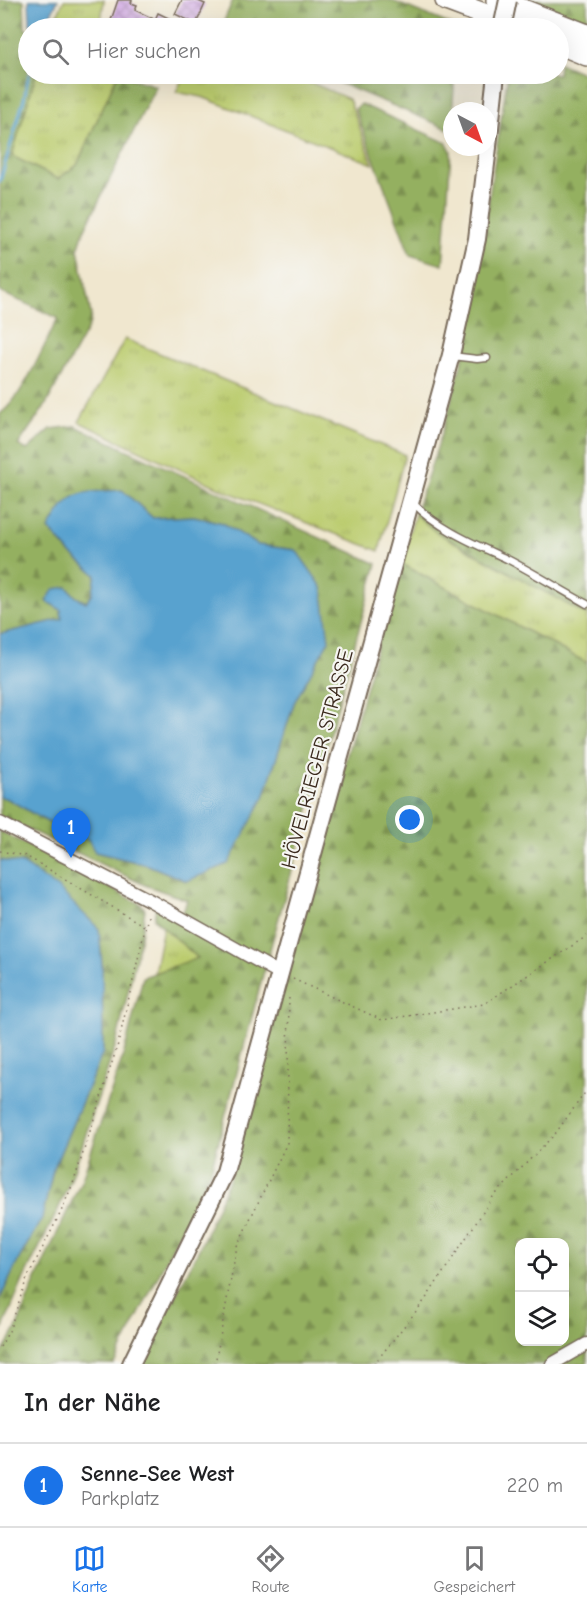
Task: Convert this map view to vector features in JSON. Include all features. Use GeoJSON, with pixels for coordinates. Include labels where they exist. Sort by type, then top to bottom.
{"type":"FeatureCollection","features":[{"type":"Feature","properties":{"kind":"highway"},"geometry":{"type":"LineString","coordinates":[[446,0],[494,18]]}},
{"type":"Feature","properties":{"kind":"highway"},"geometry":{"type":"LineString","coordinates":[[497,0],[543,18]]}},
{"type":"Feature","properties":{"kind":"highway"},"geometry":{"type":"LineString","coordinates":[[569,28],[587,35]]}},
{"type":"Feature","properties":{"kind":"highway"},"geometry":{"type":"LineString","coordinates":[[569,48],[587,55]]}},
{"type":"Feature","properties":{"kind":"main road"},"geometry":{"type":"LineString","coordinates":[[504,18],[508,0]]}},
{"type":"Feature","properties":{"kind":"main road","name":"HÖVELRIEGER STRASSE"},"geometry":{"type":"LineString","coordinates":[[493,102],[495,84]]}},
{"type":"Feature","properties":{"kind":"main road","name":"HÖVELRIEGER STRASSE"},"geometry":{"type":"LineString","coordinates":[[131,1364],[225,1172],[451,355],[477,239],[487,156]]}},
{"type":"Feature","properties":{"kind":"street"},"geometry":{"type":"LineString","coordinates":[[0,823],[151,901],[281,974]]}},
{"type":"Feature","properties":{"kind":"street"},"geometry":{"type":"LineString","coordinates":[[552,1364],[587,1344]]}},
{"type":"Feature","properties":{"kind":"lane"},"geometry":{"type":"LineString","coordinates":[[451,355],[477,359],[487,358]]}},
{"type":"Feature","properties":{"kind":"lane"},"geometry":{"type":"LineString","coordinates":[[411,501],[426,517],[444,529],[511,561],[587,604]]}},
{"type":"Feature","properties":{"kind":"path"},"geometry":{"type":"LineString","coordinates":[[0,851],[26,856],[147,928]]}},
{"type":"Feature","properties":{"kind":"path"},"geometry":{"type":"LineString","coordinates":[[0,1347],[9,1331],[27,1278],[74,1181],[118,1044],[147,928],[151,901]]}},
{"type":"Feature","properties":{"kind":"path"},"geometry":{"type":"LineString","coordinates":[[281,974],[382,1020],[484,1004],[587,936]]}},
{"type":"Feature","properties":{"kind":"path"},"geometry":{"type":"LineString","coordinates":[[214,1364],[237,1246],[287,1143],[289,996]]}},
{"type":"Feature","properties":{"kind":"path"},"geometry":{"type":"LineString","coordinates":[[374,1364],[425,1300],[493,1197],[555,1134],[587,1090]]}},
{"type":"Feature","properties":{"kind":"green space"},"geometry":{"type":"Polygon","coordinates":[[[0,0],[24,0],[25,18],[18,18],[18,84],[33,84],[12,156],[58,179],[77,165],[113,84],[156,86],[84,231],[78,249],[91,315],[89,326],[45,406],[18,445],[27,450],[51,429],[75,426],[377,564],[211,1170],[114,1364],[0,1364],[0,1357],[16,1329],[82,1179],[124,1053],[143,977],[198,958],[154,919],[156,907],[180,922],[187,900],[145,885],[0,816],[0,797],[8,799],[63,831],[88,839],[96,852],[148,865],[186,881],[264,797],[294,703],[329,640],[296,550],[258,545],[223,523],[194,516],[153,518],[122,490],[49,529],[70,553],[96,575],[92,595],[86,602],[76,597],[67,587],[61,610],[62,619],[0,634],[0,591],[3,585],[0,584],[0,414],[9,406],[25,383],[58,318],[0,292],[0,0]]]}},
{"type":"Feature","properties":{"kind":"green space"},"geometry":{"type":"Polygon","coordinates":[[[64,0],[104,0],[101,18],[56,18],[64,0]]]}},
{"type":"Feature","properties":{"kind":"green space"},"geometry":{"type":"Polygon","coordinates":[[[233,0],[390,0],[434,18],[225,18],[233,0]]]}},
{"type":"Feature","properties":{"kind":"green space"},"geometry":{"type":"Polygon","coordinates":[[[531,0],[587,0],[587,23],[531,0]]]}},
{"type":"Feature","properties":{"kind":"green space"},"geometry":{"type":"Polygon","coordinates":[[[569,67],[587,75],[587,615],[436,532],[415,514],[443,430],[466,347],[506,84],[569,84],[569,67]]]}},
{"type":"Feature","properties":{"kind":"green space"},"geometry":{"type":"Polygon","coordinates":[[[33,84],[113,84],[77,165],[58,179],[11,156],[33,84]]]}},
{"type":"Feature","properties":{"kind":"green space"},"geometry":{"type":"Polygon","coordinates":[[[180,84],[314,84],[349,99],[373,164],[202,97],[176,92],[180,84]]]}},
{"type":"Feature","properties":{"kind":"green space"},"geometry":{"type":"Polygon","coordinates":[[[342,84],[454,84],[453,102],[443,102],[443,127],[342,84]]]}},
{"type":"Feature","properties":{"kind":"green space"},"geometry":{"type":"Polygon","coordinates":[[[361,104],[443,141],[443,156],[451,156],[443,265],[410,255],[355,109],[361,104]]]}},
{"type":"Feature","properties":{"kind":"green space"},"geometry":{"type":"Polygon","coordinates":[[[125,339],[405,455],[379,551],[228,492],[79,422],[125,339]]]}},
{"type":"Feature","properties":{"kind":"green space"},"geometry":{"type":"Polygon","coordinates":[[[415,514],[436,532],[587,615],[587,663],[400,563],[415,514]]]}},
{"type":"Feature","properties":{"kind":"green space"},"geometry":{"type":"Polygon","coordinates":[[[400,563],[587,663],[587,1364],[141,1364],[200,1247],[231,1175],[400,563]]]}},
{"type":"Feature","properties":{"kind":"green space"},"geometry":{"type":"Polygon","coordinates":[[[0,831],[141,904],[145,909],[116,1044],[71,1179],[0,1335],[0,1299],[42,1218],[53,1170],[103,1052],[102,965],[99,929],[23,864],[0,860],[0,831]]]}},
{"type":"Feature","properties":{"kind":"green space"},"geometry":{"type":"Polygon","coordinates":[[[163,927],[198,958],[154,973],[163,927]]]}},
{"type":"Feature","properties":{"kind":"water"},"geometry":{"type":"Polygon","coordinates":[[[29,0],[58,0],[49,18],[30,18],[29,0]]]}},
{"type":"Feature","properties":{"kind":"water"},"geometry":{"type":"Polygon","coordinates":[[[122,490],[153,518],[194,516],[223,523],[258,545],[296,550],[322,587],[329,640],[294,703],[264,797],[228,864],[187,881],[148,865],[95,852],[88,839],[63,831],[8,799],[0,797],[0,634],[62,619],[61,610],[46,601],[54,589],[67,587],[76,597],[86,602],[92,595],[96,575],[70,553],[49,529],[64,506],[77,495],[122,490]]]}},
{"type":"Feature","properties":{"kind":"water"},"geometry":{"type":"Polygon","coordinates":[[[0,860],[23,864],[59,889],[99,929],[102,965],[103,1052],[53,1170],[42,1218],[0,1299],[0,860]]]}},
{"type":"Feature","properties":{"kind":"building"},"geometry":{"type":"Polygon","coordinates":[[[118,0],[132,0],[131,3],[137,5],[135,10],[152,18],[112,18],[118,0]]]}},
{"type":"Feature","properties":{"kind":"building"},"geometry":{"type":"Polygon","coordinates":[[[182,0],[196,0],[205,4],[199,18],[183,18],[175,14],[182,0]]]}},
{"type":"Feature","properties":{"kind":"building"},"geometry":{"type":"Polygon","coordinates":[[[158,13],[169,18],[156,18],[158,13]]]}},
{"type":"Feature","properties":{"kind":"waterway"},"geometry":{"type":"LineString","coordinates":[[0,181],[27,84]]}},
{"type":"Feature","properties":{"kind":"place","name":"Senne-See West"},"geometry":{"type":"Point","coordinates":[71,858]}}]}
